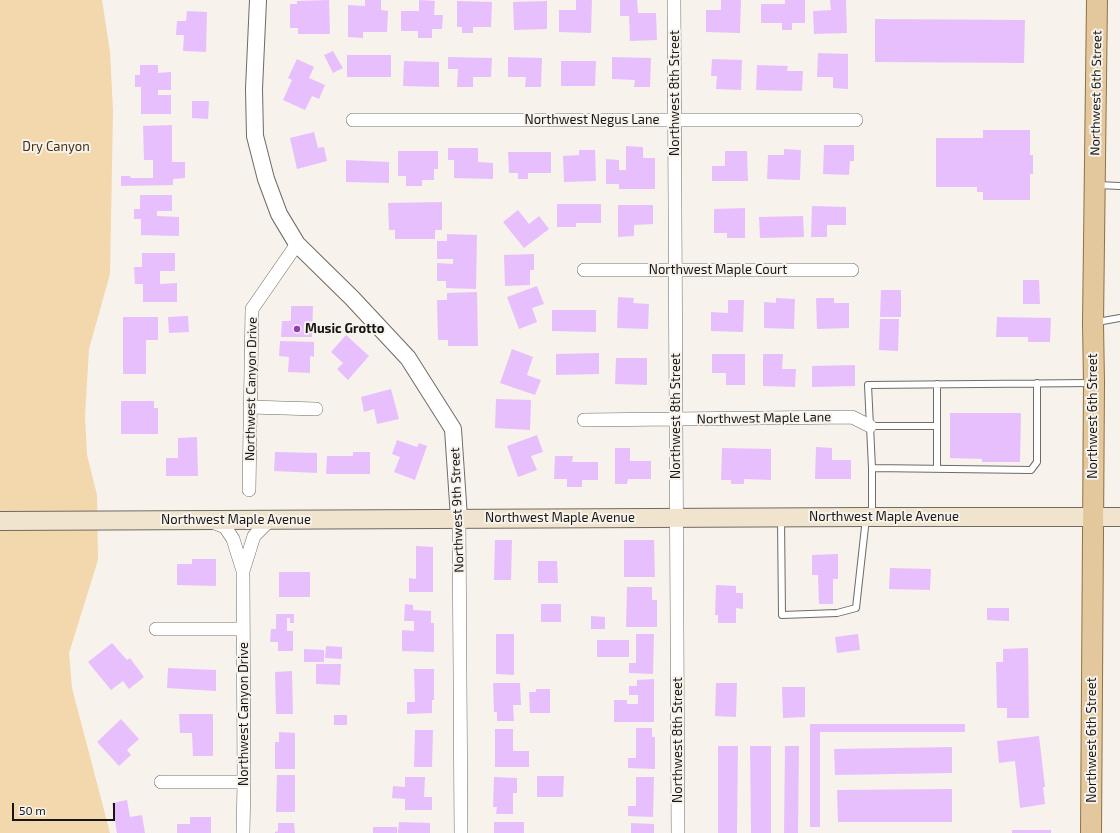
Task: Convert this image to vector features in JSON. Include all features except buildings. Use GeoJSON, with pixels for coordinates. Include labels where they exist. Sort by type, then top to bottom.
{"type":"FeatureCollection","features":[{"type":"Feature","properties":{"kind":"main road","name":"Northwest 6th Street"},"geometry":{"type":"LineString","coordinates":[[1092,833],[1093,323],[1097,0]]}},
{"type":"Feature","properties":{"kind":"main road","name":"Northwest Maple Avenue"},"geometry":{"type":"LineString","coordinates":[[0,521],[459,518],[1120,517]]}},
{"type":"Feature","properties":{"kind":"street"},"geometry":{"type":"LineString","coordinates":[[258,0],[254,90],[255,136],[266,179],[279,214],[297,244]]}},
{"type":"Feature","properties":{"kind":"street","name":"Northwest 8th Street"},"geometry":{"type":"LineString","coordinates":[[674,0],[678,833]]}},
{"type":"Feature","properties":{"kind":"street","name":"Northwest Negus Lane"},"geometry":{"type":"LineString","coordinates":[[352,120],[856,120]]}},
{"type":"Feature","properties":{"kind":"street","name":"Northwest Canyon Drive"},"geometry":{"type":"LineString","coordinates":[[249,490],[252,309],[297,244]]}},
{"type":"Feature","properties":{"kind":"street","name":"Northwest 9th Street"},"geometry":{"type":"LineString","coordinates":[[297,244],[352,298],[408,358],[453,429],[459,518],[462,833]]}},
{"type":"Feature","properties":{"kind":"street","name":"Northwest Maple Court"},"geometry":{"type":"LineString","coordinates":[[584,270],[852,270]]}},
{"type":"Feature","properties":{"kind":"street"},"geometry":{"type":"LineString","coordinates":[[250,407],[316,409]]}},
{"type":"Feature","properties":{"kind":"street","name":"Northwest Maple Lane"},"geometry":{"type":"LineString","coordinates":[[584,420],[852,417],[870,426]]}},
{"type":"Feature","properties":{"kind":"street","name":"Northwest Canyon Drive"},"geometry":{"type":"LineString","coordinates":[[208,520],[225,527],[233,539],[243,571],[243,833]]}},
{"type":"Feature","properties":{"kind":"street","name":"Northwest Canyon Drive"},"geometry":{"type":"LineString","coordinates":[[243,571],[254,536],[270,520]]}},
{"type":"Feature","properties":{"kind":"street"},"geometry":{"type":"LineString","coordinates":[[156,629],[243,629]]}},
{"type":"Feature","properties":{"kind":"street"},"geometry":{"type":"LineString","coordinates":[[161,782],[244,782]]}},
{"type":"Feature","properties":{"kind":"lane"},"geometry":{"type":"LineString","coordinates":[[1095,184],[1120,186]]}},
{"type":"Feature","properties":{"kind":"lane"},"geometry":{"type":"LineString","coordinates":[[1093,323],[1120,318]]}},
{"type":"Feature","properties":{"kind":"lane"},"geometry":{"type":"LineString","coordinates":[[872,468],[1031,470],[1037,462],[1037,383]]}},
{"type":"Feature","properties":{"kind":"lane"},"geometry":{"type":"LineString","coordinates":[[781,517],[782,615],[837,613],[856,608],[869,517],[872,468],[868,385],[1094,383]]}},
{"type":"Feature","properties":{"kind":"lane"},"geometry":{"type":"LineString","coordinates":[[937,384],[937,469]]}},
{"type":"Feature","properties":{"kind":"lane"},"geometry":{"type":"LineString","coordinates":[[870,426],[937,426]]}},
{"type":"Feature","properties":{"kind":"green space","name":"Dry Canyon"},"geometry":{"type":"Polygon","coordinates":[[[0,0],[102,0],[110,52],[113,111],[110,274],[89,349],[85,416],[87,455],[97,495],[98,560],[69,653],[72,688],[110,833],[0,833],[0,0]]]}},
{"type":"Feature","properties":{"kind":"place","name":"Music Grotto"},"geometry":{"type":"Point","coordinates":[297,329]}}]}
